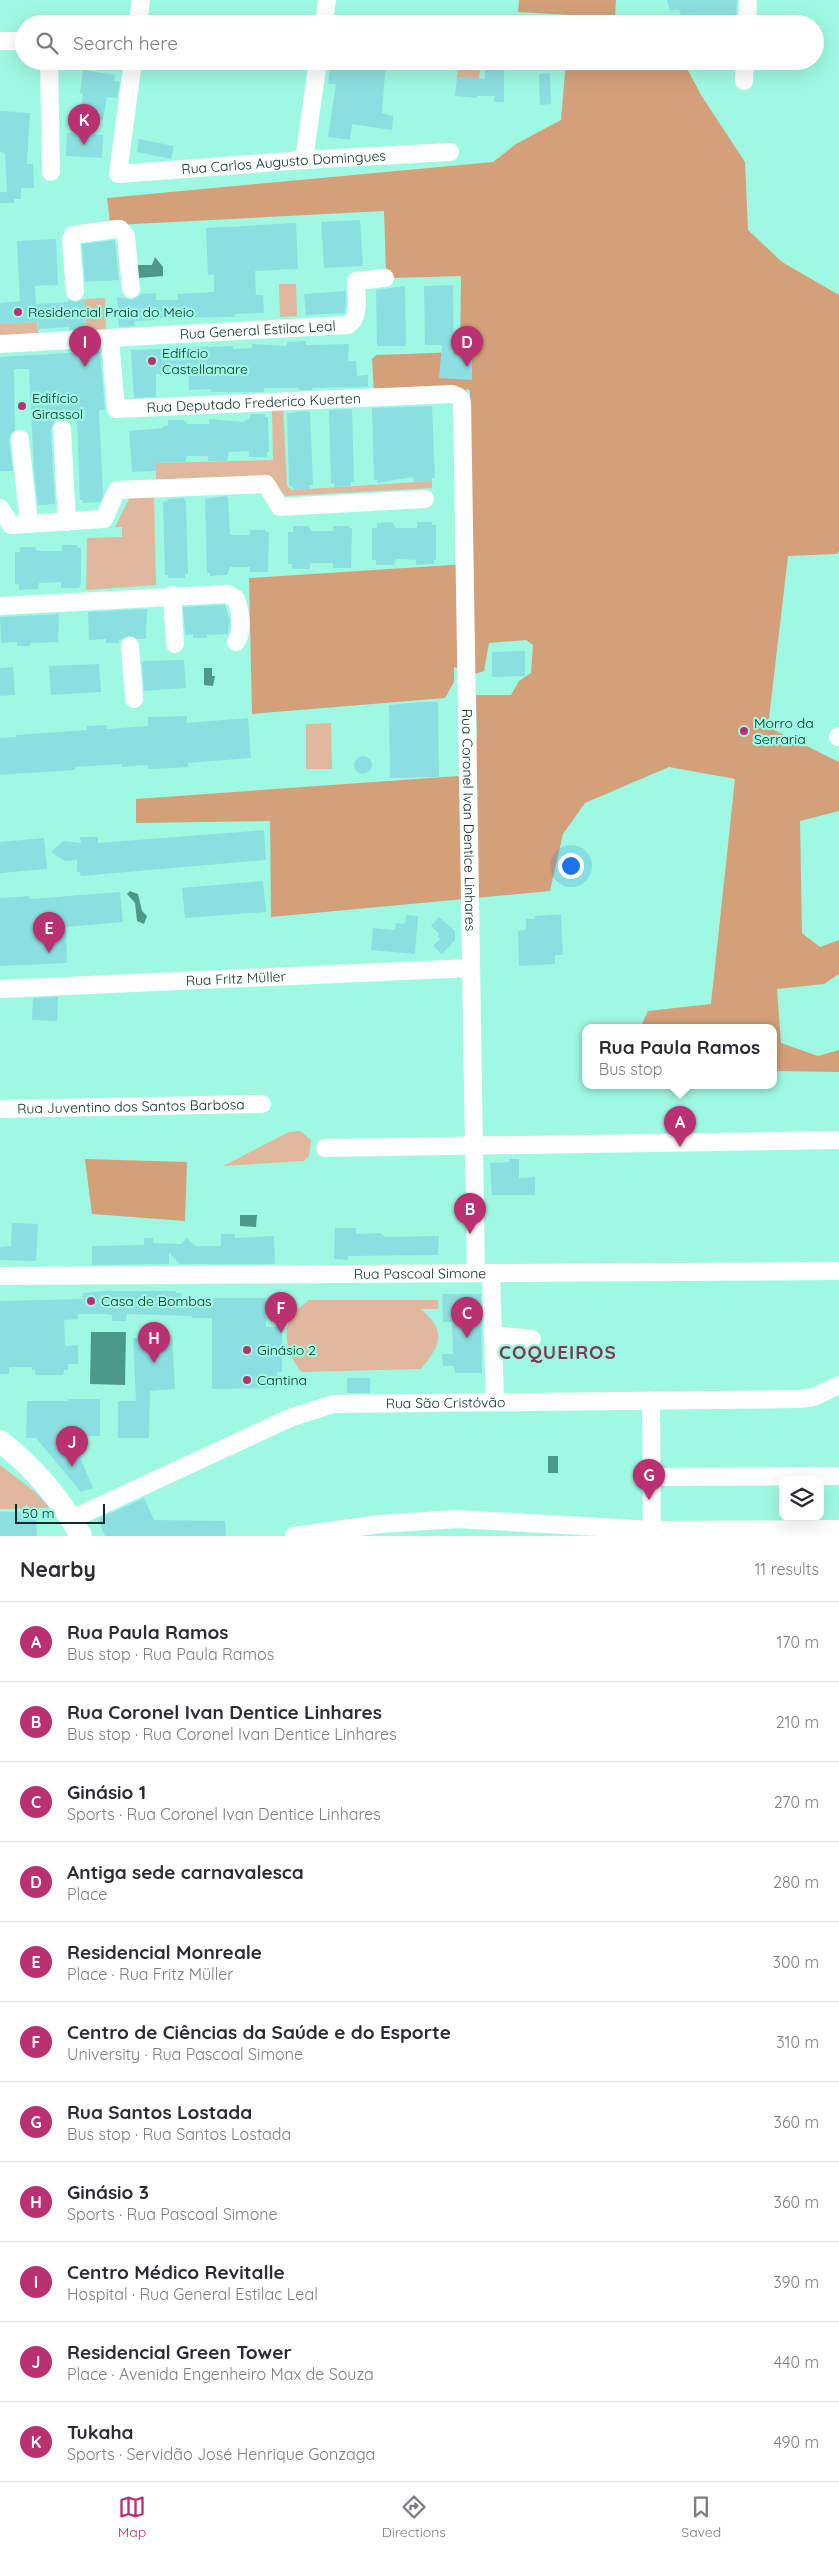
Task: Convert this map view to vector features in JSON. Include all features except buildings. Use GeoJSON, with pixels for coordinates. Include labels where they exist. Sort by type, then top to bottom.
{"type":"FeatureCollection","features":[{"type":"Feature","properties":{"kind":"main road"},"geometry":{"type":"LineString","coordinates":[[0,1441],[16,1453],[52,1492],[76,1528]]}},
{"type":"Feature","properties":{"kind":"street"},"geometry":{"type":"LineString","coordinates":[[140,15],[142,0]]}},
{"type":"Feature","properties":{"kind":"street"},"geometry":{"type":"LineString","coordinates":[[325,15],[327,0]]}},
{"type":"Feature","properties":{"kind":"street"},"geometry":{"type":"LineString","coordinates":[[747,15],[748,0]]}},
{"type":"Feature","properties":{"kind":"street"},"geometry":{"type":"LineString","coordinates":[[0,40],[15,41]]}},
{"type":"Feature","properties":{"kind":"street"},"geometry":{"type":"LineString","coordinates":[[48,70],[51,172]]}},
{"type":"Feature","properties":{"kind":"street","name":"Rua Carlos Augusto Domingues"},"geometry":{"type":"LineString","coordinates":[[132,70],[118,174],[304,160],[450,152]]}},
{"type":"Feature","properties":{"kind":"street"},"geometry":{"type":"LineString","coordinates":[[304,160],[317,70]]}},
{"type":"Feature","properties":{"kind":"street"},"geometry":{"type":"LineString","coordinates":[[744,81],[745,70]]}},
{"type":"Feature","properties":{"kind":"street"},"geometry":{"type":"LineString","coordinates":[[75,292],[71,240],[73,235],[116,229],[120,229],[126,236],[131,289]]}},
{"type":"Feature","properties":{"kind":"street","name":"Rua General Estilac Leal"},"geometry":{"type":"LineString","coordinates":[[0,344],[348,325],[354,321],[356,316],[356,281],[385,278]]}},
{"type":"Feature","properties":{"kind":"street","name":"Rua Deputado Frederico Kuerten"},"geometry":{"type":"LineString","coordinates":[[110,339],[116,409],[452,394],[459,397]]}},
{"type":"Feature","properties":{"kind":"street","name":"Rua Coronel Ivan Dentice Linhares"},"geometry":{"type":"LineString","coordinates":[[459,397],[462,402],[474,1146],[483,1273],[493,1335],[495,1402]]}},
{"type":"Feature","properties":{"kind":"street"},"geometry":{"type":"LineString","coordinates":[[62,429],[67,522]]}},
{"type":"Feature","properties":{"kind":"street"},"geometry":{"type":"LineString","coordinates":[[20,439],[29,524]]}},
{"type":"Feature","properties":{"kind":"street"},"geometry":{"type":"LineString","coordinates":[[0,508],[11,525],[104,519],[117,490],[266,484],[280,507],[426,499]]}},
{"type":"Feature","properties":{"kind":"street"},"geometry":{"type":"LineString","coordinates":[[0,606],[172,595],[232,595],[236,599],[239,613],[240,634],[236,642]]}},
{"type":"Feature","properties":{"kind":"street"},"geometry":{"type":"LineString","coordinates":[[172,595],[175,644]]}},
{"type":"Feature","properties":{"kind":"street"},"geometry":{"type":"LineString","coordinates":[[130,646],[134,699]]}},
{"type":"Feature","properties":{"kind":"street","name":"Rua Fritz Müller"},"geometry":{"type":"LineString","coordinates":[[0,989],[471,968]]}},
{"type":"Feature","properties":{"kind":"street","name":"Rua Juventino dos Santos Barbosa"},"geometry":{"type":"LineString","coordinates":[[0,1109],[262,1104]]}},
{"type":"Feature","properties":{"kind":"street"},"geometry":{"type":"LineString","coordinates":[[326,1148],[839,1140]]}},
{"type":"Feature","properties":{"kind":"street","name":"Rua Pascoal Simone"},"geometry":{"type":"LineString","coordinates":[[0,1276],[839,1271]]}},
{"type":"Feature","properties":{"kind":"street"},"geometry":{"type":"LineString","coordinates":[[493,1335],[532,1339]]}},
{"type":"Feature","properties":{"kind":"street","name":"Rua São Cristóvão"},"geometry":{"type":"LineString","coordinates":[[76,1528],[316,1408],[350,1403],[800,1399],[814,1397],[839,1385]]}},
{"type":"Feature","properties":{"kind":"street"},"geometry":{"type":"LineString","coordinates":[[650,1400],[652,1533]]}},
{"type":"Feature","properties":{"kind":"street"},"geometry":{"type":"LineString","coordinates":[[652,1477],[839,1476]]}},
{"type":"Feature","properties":{"kind":"street"},"geometry":{"type":"LineString","coordinates":[[294,1536],[380,1524],[457,1519],[652,1533],[839,1530]]}},
{"type":"Feature","properties":{"kind":"shaded area"},"geometry":{"type":"Polygon","coordinates":[[[519,0],[616,0],[615,15],[518,12],[519,0]]]}},
{"type":"Feature","properties":{"kind":"shaded area"},"geometry":{"type":"Polygon","coordinates":[[[458,70],[480,70],[479,79],[457,77],[458,70]]]}},
{"type":"Feature","properties":{"kind":"shaded area"},"geometry":{"type":"Polygon","coordinates":[[[565,70],[688,70],[701,95],[745,162],[748,230],[782,262],[839,295],[839,551],[837,554],[788,556],[768,727],[839,762],[839,811],[800,821],[802,933],[820,947],[839,940],[839,974],[824,984],[777,989],[781,1043],[818,1056],[839,1050],[839,1072],[777,1071],[777,1024],[642,1024],[648,1011],[711,1004],[735,779],[669,767],[585,803],[563,834],[550,891],[271,917],[270,821],[136,823],[136,799],[473,775],[477,736],[476,695],[511,695],[519,681],[531,673],[533,645],[526,640],[489,643],[484,671],[475,674],[454,667],[454,682],[445,698],[252,714],[249,578],[467,564],[472,555],[470,391],[468,389],[463,392],[374,393],[372,359],[376,355],[460,352],[461,276],[392,278],[386,271],[384,211],[115,225],[110,222],[107,198],[493,162],[516,144],[561,120],[565,70]]]}},
{"type":"Feature","properties":{"kind":"shaded area"},"geometry":{"type":"Polygon","coordinates":[[[279,284],[296,284],[297,316],[280,317],[279,284]]]}},
{"type":"Feature","properties":{"kind":"shaded area"},"geometry":{"type":"Polygon","coordinates":[[[105,298],[106,332],[86,333],[84,299],[105,298]]]}},
{"type":"Feature","properties":{"kind":"shaded area"},"geometry":{"type":"Polygon","coordinates":[[[37,322],[38,333],[0,336],[0,324],[37,322]]]}},
{"type":"Feature","properties":{"kind":"shaded area"},"geometry":{"type":"Polygon","coordinates":[[[283,408],[287,486],[292,490],[432,481],[432,488],[285,496],[269,478],[156,480],[156,463],[273,460],[272,409],[283,408]]]}},
{"type":"Feature","properties":{"kind":"shaded area"},"geometry":{"type":"Polygon","coordinates":[[[130,497],[154,497],[156,585],[86,590],[87,538],[122,537],[122,527],[115,527],[130,497]]]}},
{"type":"Feature","properties":{"kind":"shaded area"},"geometry":{"type":"Polygon","coordinates":[[[331,723],[332,769],[306,769],[306,724],[331,723]]]}},
{"type":"Feature","properties":{"kind":"shaded area"},"geometry":{"type":"Polygon","coordinates":[[[300,1131],[311,1140],[309,1156],[304,1161],[223,1166],[289,1132],[300,1131]]]}},
{"type":"Feature","properties":{"kind":"shaded area"},"geometry":{"type":"Polygon","coordinates":[[[85,1159],[187,1162],[185,1221],[92,1214],[85,1159]]]}},
{"type":"Feature","properties":{"kind":"shaded area"},"geometry":{"type":"Polygon","coordinates":[[[309,1300],[438,1300],[438,1309],[421,1309],[435,1325],[438,1332],[437,1345],[421,1369],[302,1372],[290,1352],[287,1327],[294,1313],[309,1300]]]}},
{"type":"Feature","properties":{"kind":"shaded area"},"geometry":{"type":"Polygon","coordinates":[[[0,1465],[35,1492],[50,1508],[0,1509],[0,1465]]]}},
{"type":"Feature","properties":{"kind":"water"},"geometry":{"type":"Polygon","coordinates":[[[155,257],[163,267],[163,276],[138,278],[137,265],[152,265],[155,257]]]}},
{"type":"Feature","properties":{"kind":"water"},"geometry":{"type":"Polygon","coordinates":[[[204,668],[212,668],[212,676],[215,676],[213,686],[204,685],[204,668]]]}},
{"type":"Feature","properties":{"kind":"water"},"geometry":{"type":"Polygon","coordinates":[[[130,891],[138,894],[142,911],[147,916],[144,924],[137,921],[135,903],[127,894],[130,891]]]}},
{"type":"Feature","properties":{"kind":"water"},"geometry":{"type":"Polygon","coordinates":[[[240,1215],[257,1215],[256,1227],[240,1226],[240,1215]]]}},
{"type":"Feature","properties":{"kind":"water"},"geometry":{"type":"Polygon","coordinates":[[[91,1332],[126,1332],[125,1385],[90,1384],[91,1332]]]}},
{"type":"Feature","properties":{"kind":"water"},"geometry":{"type":"Polygon","coordinates":[[[548,1456],[558,1456],[558,1473],[548,1473],[548,1456]]]}},
{"type":"Feature","properties":{"kind":"place","name":"Tukaha"},"geometry":{"type":"Point","coordinates":[84,145]}},
{"type":"Feature","properties":{"kind":"place","name":"Residencial Praia do Meio"},"geometry":{"type":"Point","coordinates":[18,312]}},
{"type":"Feature","properties":{"kind":"place","name":"Edifício Castellamare"},"geometry":{"type":"Point","coordinates":[152,361]}},
{"type":"Feature","properties":{"kind":"place","name":"Centro Médico Revitalle"},"geometry":{"type":"Point","coordinates":[85,367]}},
{"type":"Feature","properties":{"kind":"place","name":"Antiga sede carnavalesca"},"geometry":{"type":"Point","coordinates":[467,367]}},
{"type":"Feature","properties":{"kind":"place","name":"Edifício Girassol"},"geometry":{"type":"Point","coordinates":[22,406]}},
{"type":"Feature","properties":{"kind":"place","name":"Morro da Serraria"},"geometry":{"type":"Point","coordinates":[744,731]}},
{"type":"Feature","properties":{"kind":"place","name":"Residencial Monreale"},"geometry":{"type":"Point","coordinates":[49,953]}},
{"type":"Feature","properties":{"kind":"place","name":"Rua Paula Ramos"},"geometry":{"type":"Point","coordinates":[680,1147]}},
{"type":"Feature","properties":{"kind":"place","name":"Rua Coronel Ivan Dentice Linhares"},"geometry":{"type":"Point","coordinates":[470,1234]}},
{"type":"Feature","properties":{"kind":"place","name":"Casa de Bombas"},"geometry":{"type":"Point","coordinates":[91,1301]}},
{"type":"Feature","properties":{"kind":"place","name":"Centro de Ciências da Saúde e do Esporte"},"geometry":{"type":"Point","coordinates":[281,1333]}},
{"type":"Feature","properties":{"kind":"place","name":"Ginásio 1"},"geometry":{"type":"Point","coordinates":[467,1338]}},
{"type":"Feature","properties":{"kind":"place","name":"Ginásio 2"},"geometry":{"type":"Point","coordinates":[247,1350]}},
{"type":"Feature","properties":{"kind":"place","name":"Ginásio 3"},"geometry":{"type":"Point","coordinates":[154,1363]}},
{"type":"Feature","properties":{"kind":"place","name":"Cantina"},"geometry":{"type":"Point","coordinates":[247,1380]}},
{"type":"Feature","properties":{"kind":"place","name":"Residencial Green Tower"},"geometry":{"type":"Point","coordinates":[72,1467]}},
{"type":"Feature","properties":{"kind":"place","name":"Rua Santos Lostada"},"geometry":{"type":"Point","coordinates":[649,1500]}},
{"type":"Feature","properties":{"kind":"district","name":"COQUEIROS"},"geometry":{"type":"Point","coordinates":[558,1352]}}]}
